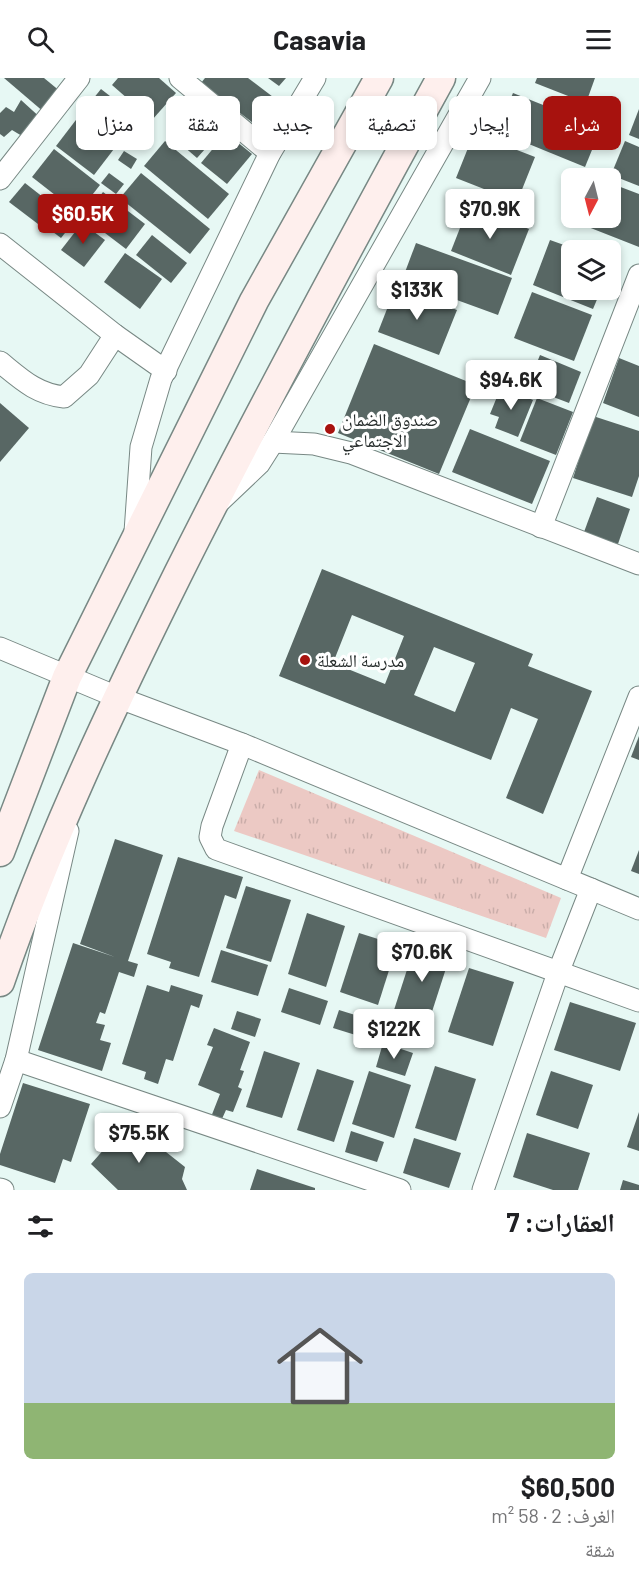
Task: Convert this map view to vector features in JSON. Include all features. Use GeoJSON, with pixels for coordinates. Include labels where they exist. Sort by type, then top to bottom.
{"type":"FeatureCollection","features":[{"type":"Feature","properties":{"kind":"street"},"geometry":{"type":"LineString","coordinates":[[180,78],[270,153]]}},
{"type":"Feature","properties":{"kind":"street"},"geometry":{"type":"LineString","coordinates":[[135,544],[141,447],[166,371],[270,153],[315,78]]}},
{"type":"Feature","properties":{"kind":"street"},"geometry":{"type":"LineString","coordinates":[[0,852],[67,677],[255,301],[379,78]]}},
{"type":"Feature","properties":{"kind":"street"},"geometry":{"type":"LineString","coordinates":[[0,982],[75,793],[117,697],[303,328],[441,78]]}},
{"type":"Feature","properties":{"kind":"street"},"geometry":{"type":"LineString","coordinates":[[210,510],[259,464],[273,442],[480,78]]}},
{"type":"Feature","properties":{"kind":"street"},"geometry":{"type":"LineString","coordinates":[[0,179],[75,79]]}},
{"type":"Feature","properties":{"kind":"street"},"geometry":{"type":"LineString","coordinates":[[0,244],[115,335],[166,371]]}},
{"type":"Feature","properties":{"kind":"street"},"geometry":{"type":"LineString","coordinates":[[541,527],[639,275]]}},
{"type":"Feature","properties":{"kind":"street"},"geometry":{"type":"LineString","coordinates":[[0,362],[31,387],[47,395],[64,397],[89,375],[115,335]]}},
{"type":"Feature","properties":{"kind":"street"},"geometry":{"type":"LineString","coordinates":[[273,442],[314,444],[351,453],[639,564]]}},
{"type":"Feature","properties":{"kind":"street"},"geometry":{"type":"LineString","coordinates":[[0,648],[117,697],[242,744],[639,909]]}},
{"type":"Feature","properties":{"kind":"street"},"geometry":{"type":"LineString","coordinates":[[567,879],[639,697]]}},
{"type":"Feature","properties":{"kind":"street"},"geometry":{"type":"LineString","coordinates":[[242,744],[212,826],[210,837],[216,849],[639,1001]]}},
{"type":"Feature","properties":{"kind":"street"},"geometry":{"type":"LineString","coordinates":[[0,1107],[16,1060],[75,793]]}},
{"type":"Feature","properties":{"kind":"street"},"geometry":{"type":"LineString","coordinates":[[483,1190],[558,973],[591,889]]}},
{"type":"Feature","properties":{"kind":"street"},"geometry":{"type":"LineString","coordinates":[[16,1060],[400,1190]]}},
{"type":"Feature","properties":{"kind":"green space"},"geometry":{"type":"Polygon","coordinates":[[[259,770],[561,898],[546,938],[234,831],[259,770]]]}},
{"type":"Feature","properties":{"kind":"building"},"geometry":{"type":"Polygon","coordinates":[[[4,78],[44,78],[61,92],[45,113],[4,78]]]}},
{"type":"Feature","properties":{"kind":"building"},"geometry":{"type":"Polygon","coordinates":[[[118,78],[159,78],[176,93],[173,96],[166,96],[166,104],[154,118],[154,96],[125,96],[112,85],[118,78]]]}},
{"type":"Feature","properties":{"kind":"building"},"geometry":{"type":"Polygon","coordinates":[[[205,78],[248,78],[272,96],[252,96],[252,122],[240,113],[240,96],[218,96],[201,83],[205,78]]]}},
{"type":"Feature","properties":{"kind":"building"},"geometry":{"type":"Polygon","coordinates":[[[268,78],[286,78],[279,86],[268,78]]]}},
{"type":"Feature","properties":{"kind":"building"},"geometry":{"type":"Polygon","coordinates":[[[537,78],[595,78],[589,96],[568,96],[535,83],[537,78]]]}},
{"type":"Feature","properties":{"kind":"building"},"geometry":{"type":"Polygon","coordinates":[[[101,89],[110,96],[95,96],[101,89]]]}},
{"type":"Feature","properties":{"kind":"building"},"geometry":{"type":"Polygon","coordinates":[[[21,100],[43,120],[27,139],[12,130],[4,137],[0,134],[0,113],[6,107],[14,112],[21,100]]]}},
{"type":"Feature","properties":{"kind":"building"},"geometry":{"type":"Polygon","coordinates":[[[531,100],[543,105],[543,150],[531,145],[531,100]]]}},
{"type":"Feature","properties":{"kind":"building"},"geometry":{"type":"Polygon","coordinates":[[[639,109],[639,139],[629,135],[639,109]]]}},
{"type":"Feature","properties":{"kind":"building"},"geometry":{"type":"Polygon","coordinates":[[[76,120],[76,150],[113,150],[94,175],[56,146],[76,120]]]}},
{"type":"Feature","properties":{"kind":"building"},"geometry":{"type":"Polygon","coordinates":[[[165,141],[166,150],[176,150],[229,194],[208,219],[144,166],[165,141]]]}},
{"type":"Feature","properties":{"kind":"building"},"geometry":{"type":"Polygon","coordinates":[[[625,141],[639,147],[639,186],[621,179],[621,168],[614,168],[625,141]]]}},
{"type":"Feature","properties":{"kind":"building"},"geometry":{"type":"Polygon","coordinates":[[[240,144],[252,154],[227,184],[201,163],[212,150],[240,150],[240,144]]]}},
{"type":"Feature","properties":{"kind":"building"},"geometry":{"type":"Polygon","coordinates":[[[54,149],[100,185],[78,213],[32,177],[54,149]]]}},
{"type":"Feature","properties":{"kind":"building"},"geometry":{"type":"Polygon","coordinates":[[[188,150],[204,150],[197,158],[188,150]]]}},
{"type":"Feature","properties":{"kind":"building"},"geometry":{"type":"Polygon","coordinates":[[[467,150],[517,150],[535,157],[517,202],[456,178],[467,150]]]}},
{"type":"Feature","properties":{"kind":"building"},"geometry":{"type":"Polygon","coordinates":[[[543,150],[592,150],[585,167],[543,150]]]}},
{"type":"Feature","properties":{"kind":"building"},"geometry":{"type":"Polygon","coordinates":[[[124,151],[137,159],[131,169],[118,160],[124,151]]]}},
{"type":"Feature","properties":{"kind":"building"},"geometry":{"type":"Polygon","coordinates":[[[109,173],[124,184],[116,194],[101,183],[109,173]]]}},
{"type":"Feature","properties":{"kind":"building"},"geometry":{"type":"Polygon","coordinates":[[[141,173],[210,229],[190,254],[120,198],[141,173]]]}},
{"type":"Feature","properties":{"kind":"building"},"geometry":{"type":"Polygon","coordinates":[[[25,183],[53,205],[38,224],[9,202],[25,183]]]}},
{"type":"Feature","properties":{"kind":"building"},"geometry":{"type":"Polygon","coordinates":[[[621,187],[639,194],[639,247],[591,228],[621,228],[621,187]]]}},
{"type":"Feature","properties":{"kind":"building"},"geometry":{"type":"Polygon","coordinates":[[[103,192],[145,224],[126,249],[84,217],[103,192]]]}},
{"type":"Feature","properties":{"kind":"building"},"geometry":{"type":"Polygon","coordinates":[[[469,205],[529,229],[511,275],[451,251],[469,205]]]}},
{"type":"Feature","properties":{"kind":"building"},"geometry":{"type":"Polygon","coordinates":[[[61,206],[77,218],[61,238],[45,226],[61,206]]]}},
{"type":"Feature","properties":{"kind":"building"},"geometry":{"type":"Polygon","coordinates":[[[82,223],[105,240],[84,267],[61,250],[82,223]]]}},
{"type":"Feature","properties":{"kind":"building"},"geometry":{"type":"Polygon","coordinates":[[[152,235],[187,263],[171,283],[136,255],[152,235]]]}},
{"type":"Feature","properties":{"kind":"building"},"geometry":{"type":"Polygon","coordinates":[[[550,240],[561,244],[561,296],[533,285],[550,240]]]}},
{"type":"Feature","properties":{"kind":"building"},"geometry":{"type":"Polygon","coordinates":[[[416,243],[512,278],[498,315],[402,280],[416,243]]]}},
{"type":"Feature","properties":{"kind":"building"},"geometry":{"type":"Polygon","coordinates":[[[125,253],[162,279],[140,309],[104,282],[125,253]]]}},
{"type":"Feature","properties":{"kind":"building"},"geometry":{"type":"Polygon","coordinates":[[[396,286],[457,310],[439,355],[378,332],[396,286]]]}},
{"type":"Feature","properties":{"kind":"building"},"geometry":{"type":"Polygon","coordinates":[[[532,292],[592,315],[574,361],[514,338],[532,292]]]}},
{"type":"Feature","properties":{"kind":"building"},"geometry":{"type":"Polygon","coordinates":[[[570,300],[597,300],[593,309],[570,300]]]}},
{"type":"Feature","properties":{"kind":"building"},"geometry":{"type":"Polygon","coordinates":[[[374,344],[476,385],[439,474],[338,433],[374,344]]]}},
{"type":"Feature","properties":{"kind":"building"},"geometry":{"type":"Polygon","coordinates":[[[540,355],[581,372],[569,403],[527,387],[540,355]]]}},
{"type":"Feature","properties":{"kind":"building"},"geometry":{"type":"Polygon","coordinates":[[[619,358],[639,366],[639,417],[603,403],[619,358]]]}},
{"type":"Feature","properties":{"kind":"building"},"geometry":{"type":"Polygon","coordinates":[[[501,387],[533,400],[518,437],[495,428],[499,417],[490,414],[501,387]]]}},
{"type":"Feature","properties":{"kind":"building"},"geometry":{"type":"Polygon","coordinates":[[[537,398],[573,412],[556,455],[520,441],[537,398]]]}},
{"type":"Feature","properties":{"kind":"building"},"geometry":{"type":"Polygon","coordinates":[[[0,403],[29,428],[0,462],[0,403]]]}},
{"type":"Feature","properties":{"kind":"building"},"geometry":{"type":"Polygon","coordinates":[[[593,416],[639,431],[639,476],[632,497],[573,478],[593,416]]]}},
{"type":"Feature","properties":{"kind":"building"},"geometry":{"type":"Polygon","coordinates":[[[470,429],[550,461],[532,504],[452,472],[470,429]]]}},
{"type":"Feature","properties":{"kind":"building"},"geometry":{"type":"Polygon","coordinates":[[[597,497],[630,509],[618,544],[584,532],[597,497]]]}},
{"type":"Feature","properties":{"kind":"building"},"geometry":{"type":"Polygon","coordinates":[[[322,569],[533,654],[528,666],[592,691],[543,814],[506,798],[538,719],[511,708],[491,760],[279,676],[322,569]],[[352,615],[333,663],[385,684],[404,636],[352,615]],[[434,647],[414,695],[455,712],[475,663],[434,647]]]}},
{"type":"Feature","properties":{"kind":"building"},"geometry":{"type":"Polygon","coordinates":[[[639,736],[639,760],[631,757],[639,736]]]}},
{"type":"Feature","properties":{"kind":"building"},"geometry":{"type":"Polygon","coordinates":[[[115,839],[163,855],[128,961],[138,964],[134,977],[119,972],[105,1014],[100,1012],[96,1023],[105,1025],[100,1040],[111,1043],[102,1071],[38,1050],[73,943],[115,957],[80,944],[115,839]]]}},
{"type":"Feature","properties":{"kind":"building"},"geometry":{"type":"Polygon","coordinates":[[[639,850],[639,874],[631,871],[639,850]]]}},
{"type":"Feature","properties":{"kind":"building"},"geometry":{"type":"Polygon","coordinates":[[[178,857],[243,877],[236,899],[225,895],[199,977],[169,968],[171,962],[147,954],[178,857]]]}},
{"type":"Feature","properties":{"kind":"building"},"geometry":{"type":"Polygon","coordinates":[[[246,886],[291,900],[271,962],[226,948],[246,886]]]}},
{"type":"Feature","properties":{"kind":"building"},"geometry":{"type":"Polygon","coordinates":[[[307,913],[345,926],[326,987],[288,974],[307,913]]]}},
{"type":"Feature","properties":{"kind":"building"},"geometry":{"type":"Polygon","coordinates":[[[359,933],[397,945],[378,1005],[340,992],[359,933]]]}},
{"type":"Feature","properties":{"kind":"building"},"geometry":{"type":"Polygon","coordinates":[[[415,945],[450,956],[429,1021],[394,1010],[415,945]]]}},
{"type":"Feature","properties":{"kind":"building"},"geometry":{"type":"Polygon","coordinates":[[[221,950],[268,965],[258,996],[211,982],[221,950]]]}},
{"type":"Feature","properties":{"kind":"building"},"geometry":{"type":"Polygon","coordinates":[[[469,968],[514,982],[493,1046],[448,1032],[469,968]]]}},
{"type":"Feature","properties":{"kind":"building"},"geometry":{"type":"Polygon","coordinates":[[[147,985],[169,992],[171,985],[203,995],[199,1008],[191,1005],[173,1061],[166,1059],[158,1084],[144,1079],[146,1072],[122,1064],[147,985]]]}},
{"type":"Feature","properties":{"kind":"building"},"geometry":{"type":"Polygon","coordinates":[[[289,988],[328,1001],[320,1025],[281,1012],[289,988]]]}},
{"type":"Feature","properties":{"kind":"building"},"geometry":{"type":"Polygon","coordinates":[[[570,1002],[636,1023],[620,1071],[554,1050],[570,1002]]]}},
{"type":"Feature","properties":{"kind":"building"},"geometry":{"type":"Polygon","coordinates":[[[339,1010],[381,1023],[375,1041],[333,1028],[339,1010]]]}},
{"type":"Feature","properties":{"kind":"building"},"geometry":{"type":"Polygon","coordinates":[[[237,1011],[261,1019],[255,1037],[231,1029],[237,1011]]]}},
{"type":"Feature","properties":{"kind":"building"},"geometry":{"type":"Polygon","coordinates":[[[214,1028],[250,1042],[240,1070],[244,1071],[238,1087],[242,1089],[233,1112],[226,1110],[221,1121],[211,1117],[220,1094],[198,1085],[213,1047],[207,1045],[214,1028]]]}},
{"type":"Feature","properties":{"kind":"building"},"geometry":{"type":"Polygon","coordinates":[[[383,1043],[413,1053],[405,1076],[376,1067],[383,1043]]]}},
{"type":"Feature","properties":{"kind":"building"},"geometry":{"type":"Polygon","coordinates":[[[264,1051],[300,1063],[282,1118],[246,1107],[264,1051]]]}},
{"type":"Feature","properties":{"kind":"building"},"geometry":{"type":"Polygon","coordinates":[[[435,1066],[476,1079],[456,1141],[415,1128],[435,1066]]]}},
{"type":"Feature","properties":{"kind":"building"},"geometry":{"type":"Polygon","coordinates":[[[317,1069],[354,1081],[334,1142],[297,1130],[317,1069]]]}},
{"type":"Feature","properties":{"kind":"building"},"geometry":{"type":"Polygon","coordinates":[[[369,1071],[411,1085],[394,1138],[352,1124],[369,1071]]]}},
{"type":"Feature","properties":{"kind":"building"},"geometry":{"type":"Polygon","coordinates":[[[551,1071],[593,1085],[578,1129],[536,1115],[551,1071]]]}},
{"type":"Feature","properties":{"kind":"building"},"geometry":{"type":"Polygon","coordinates":[[[23,1083],[90,1104],[71,1162],[63,1159],[55,1183],[0,1165],[0,1154],[23,1083]]]}},
{"type":"Feature","properties":{"kind":"building"},"geometry":{"type":"Polygon","coordinates":[[[639,1112],[639,1151],[627,1147],[639,1112]]]}},
{"type":"Feature","properties":{"kind":"building"},"geometry":{"type":"Polygon","coordinates":[[[128,1122],[185,1167],[182,1179],[187,1190],[118,1190],[91,1164],[128,1122]]]}},
{"type":"Feature","properties":{"kind":"building"},"geometry":{"type":"Polygon","coordinates":[[[351,1131],[384,1142],[377,1162],[345,1152],[351,1131]]]}},
{"type":"Feature","properties":{"kind":"building"},"geometry":{"type":"Polygon","coordinates":[[[527,1133],[590,1153],[578,1190],[553,1190],[513,1177],[527,1133]]]}},
{"type":"Feature","properties":{"kind":"building"},"geometry":{"type":"Polygon","coordinates":[[[414,1138],[461,1153],[449,1188],[403,1173],[414,1138]]]}},
{"type":"Feature","properties":{"kind":"building"},"geometry":{"type":"Polygon","coordinates":[[[257,1169],[315,1188],[315,1190],[250,1190],[257,1169]]]}},
{"type":"Feature","properties":{"kind":"building"},"geometry":{"type":"Polygon","coordinates":[[[623,1180],[639,1185],[639,1190],[620,1190],[623,1180]]]}},
{"type":"Feature","properties":{"kind":"place","name":"صندوق الضمان الاجتماعي"},"geometry":{"type":"Point","coordinates":[330,429]}},
{"type":"Feature","properties":{"kind":"place","name":"مدرسة الشعلة"},"geometry":{"type":"Point","coordinates":[305,660]}}]}
